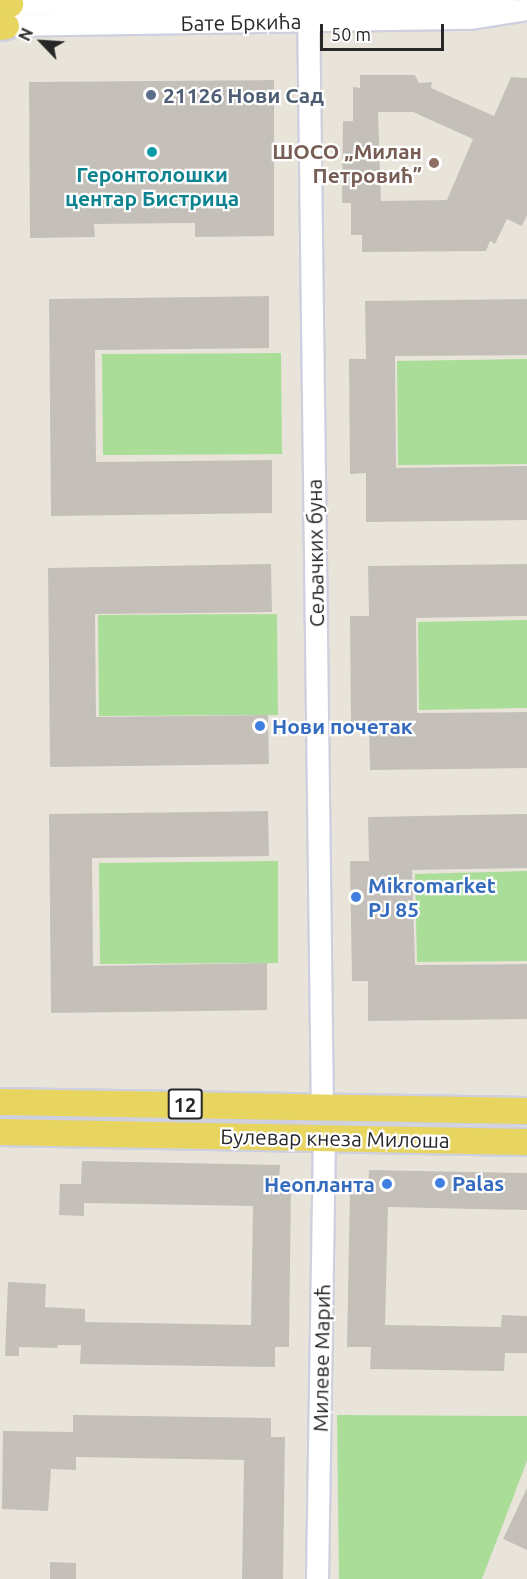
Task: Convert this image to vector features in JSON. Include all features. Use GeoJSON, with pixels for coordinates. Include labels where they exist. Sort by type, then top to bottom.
{"type":"FeatureCollection","features":[{"type":"Feature","properties":{"kind":"main road","name":"12"},"geometry":{"type":"LineString","coordinates":[[0,1083],[48,1101]]}},
{"type":"Feature","properties":{"kind":"main road","name":"Булевар кнеза Милоша"},"geometry":{"type":"LineString","coordinates":[[0,1102],[48,1101],[527,1111]]}},
{"type":"Feature","properties":{"kind":"main road","name":"Булевар кнеза Милоша"},"geometry":{"type":"LineString","coordinates":[[0,1131],[527,1142]]}},
{"type":"Feature","properties":{"kind":"street","name":"Бате Бркића"},"geometry":{"type":"LineString","coordinates":[[3,14],[309,8],[474,0],[522,9]]}},
{"type":"Feature","properties":{"kind":"street","name":"Сељачких буна"},"geometry":{"type":"LineString","coordinates":[[309,8],[321,1107]]}},
{"type":"Feature","properties":{"kind":"street","name":"Милеве Марић"},"geometry":{"type":"LineString","coordinates":[[317,1579],[324,1138]]}},
{"type":"Feature","properties":{"kind":"green space"},"geometry":{"type":"Polygon","coordinates":[[[281,353],[282,454],[103,455],[102,354],[281,353]]]}},
{"type":"Feature","properties":{"kind":"green space"},"geometry":{"type":"Polygon","coordinates":[[[527,359],[527,464],[398,465],[397,361],[527,359]]]}},
{"type":"Feature","properties":{"kind":"green space"},"geometry":{"type":"Polygon","coordinates":[[[277,614],[278,715],[99,716],[98,615],[277,614]]]}},
{"type":"Feature","properties":{"kind":"green space"},"geometry":{"type":"Polygon","coordinates":[[[527,620],[527,708],[419,710],[418,622],[527,620]]]}},
{"type":"Feature","properties":{"kind":"green space"},"geometry":{"type":"Polygon","coordinates":[[[278,861],[278,963],[100,964],[99,863],[278,861]]]}},
{"type":"Feature","properties":{"kind":"green space"},"geometry":{"type":"Polygon","coordinates":[[[527,871],[527,961],[417,962],[415,874],[527,871]]]}},
{"type":"Feature","properties":{"kind":"green space"},"geometry":{"type":"Polygon","coordinates":[[[337,1415],[527,1416],[527,1461],[482,1579],[339,1579],[337,1415]]]}},
{"type":"Feature","properties":{"kind":"building","name":"ШОСО „Милан Петровић”"},"geometry":{"type":"Polygon","coordinates":[[[360,75],[415,75],[419,83],[432,82],[431,88],[494,116],[511,77],[527,78],[527,215],[522,226],[507,219],[495,244],[490,241],[486,251],[362,252],[362,235],[351,235],[351,203],[342,203],[343,121],[353,121],[353,87],[360,88],[360,75]],[[378,112],[381,201],[447,200],[473,139],[413,112],[378,112]]]}},
{"type":"Feature","properties":{"kind":"building","name":"Геронтолошки центар Бистрица"},"geometry":{"type":"Polygon","coordinates":[[[274,80],[274,236],[195,237],[195,223],[94,224],[95,237],[30,238],[29,82],[274,80]]]}},
{"type":"Feature","properties":{"kind":"building"},"geometry":{"type":"Polygon","coordinates":[[[269,296],[269,348],[95,350],[96,462],[272,460],[272,513],[51,516],[49,299],[269,296]]]}},
{"type":"Feature","properties":{"kind":"building"},"geometry":{"type":"Polygon","coordinates":[[[527,299],[527,355],[395,356],[396,468],[527,466],[527,520],[366,522],[366,473],[350,474],[349,359],[366,359],[365,301],[527,299]]]}},
{"type":"Feature","properties":{"kind":"building"},"geometry":{"type":"Polygon","coordinates":[[[271,564],[272,612],[95,614],[96,717],[268,715],[269,764],[50,767],[48,568],[271,564]]]}},
{"type":"Feature","properties":{"kind":"building"},"geometry":{"type":"Polygon","coordinates":[[[527,564],[527,616],[416,618],[417,713],[527,712],[527,768],[370,770],[369,727],[351,727],[350,616],[369,616],[368,566],[527,564]]]}},
{"type":"Feature","properties":{"kind":"building"},"geometry":{"type":"Polygon","coordinates":[[[268,811],[269,856],[92,858],[93,966],[267,963],[267,1010],[51,1013],[49,814],[268,811]]]}},
{"type":"Feature","properties":{"kind":"building"},"geometry":{"type":"Polygon","coordinates":[[[527,814],[527,868],[412,870],[415,965],[527,964],[527,1019],[368,1021],[368,981],[352,981],[350,861],[369,861],[368,817],[527,814]]]}},
{"type":"Feature","properties":{"kind":"building"},"geometry":{"type":"Polygon","coordinates":[[[82,1161],[280,1165],[279,1183],[291,1184],[289,1347],[275,1347],[275,1367],[80,1364],[81,1345],[58,1345],[57,1348],[19,1347],[19,1356],[5,1356],[8,1282],[46,1284],[45,1307],[85,1309],[85,1322],[251,1325],[253,1206],[84,1203],[84,1216],[59,1215],[60,1184],[81,1184],[82,1161]]]}},
{"type":"Feature","properties":{"kind":"building"},"geometry":{"type":"Polygon","coordinates":[[[369,1170],[527,1173],[527,1210],[388,1207],[385,1325],[501,1327],[502,1315],[527,1316],[527,1353],[505,1353],[504,1371],[370,1369],[371,1347],[347,1347],[350,1191],[368,1191],[369,1170]]]}},
{"type":"Feature","properties":{"kind":"building"},"geometry":{"type":"Polygon","coordinates":[[[73,1415],[271,1418],[271,1437],[285,1437],[283,1579],[242,1579],[244,1460],[76,1457],[76,1470],[51,1469],[48,1511],[2,1509],[3,1431],[73,1432],[73,1415]]]}},
{"type":"Feature","properties":{"kind":"building"},"geometry":{"type":"Polygon","coordinates":[[[527,1488],[527,1550],[503,1539],[527,1488]]]}},
{"type":"Feature","properties":{"kind":"building"},"geometry":{"type":"Polygon","coordinates":[[[50,1562],[76,1563],[76,1579],[50,1579],[50,1562]]]}},
{"type":"Feature","properties":{"kind":"place","name":"21126 Нови Сад"},"geometry":{"type":"Point","coordinates":[151,95]}},
{"type":"Feature","properties":{"kind":"place","name":"Геронтолошки центар Бистрица"},"geometry":{"type":"Point","coordinates":[152,152]}},
{"type":"Feature","properties":{"kind":"place","name":"ШОСО „Милан Петровић”"},"geometry":{"type":"Point","coordinates":[434,163]}},
{"type":"Feature","properties":{"kind":"place","name":"Нови почетак"},"geometry":{"type":"Point","coordinates":[260,726]}},
{"type":"Feature","properties":{"kind":"place","name":"Mikromarket PJ 85"},"geometry":{"type":"Point","coordinates":[356,897]}},
{"type":"Feature","properties":{"kind":"place","name":"Palas"},"geometry":{"type":"Point","coordinates":[440,1183]}},
{"type":"Feature","properties":{"kind":"place","name":"Неопланта"},"geometry":{"type":"Point","coordinates":[387,1184]}}]}
